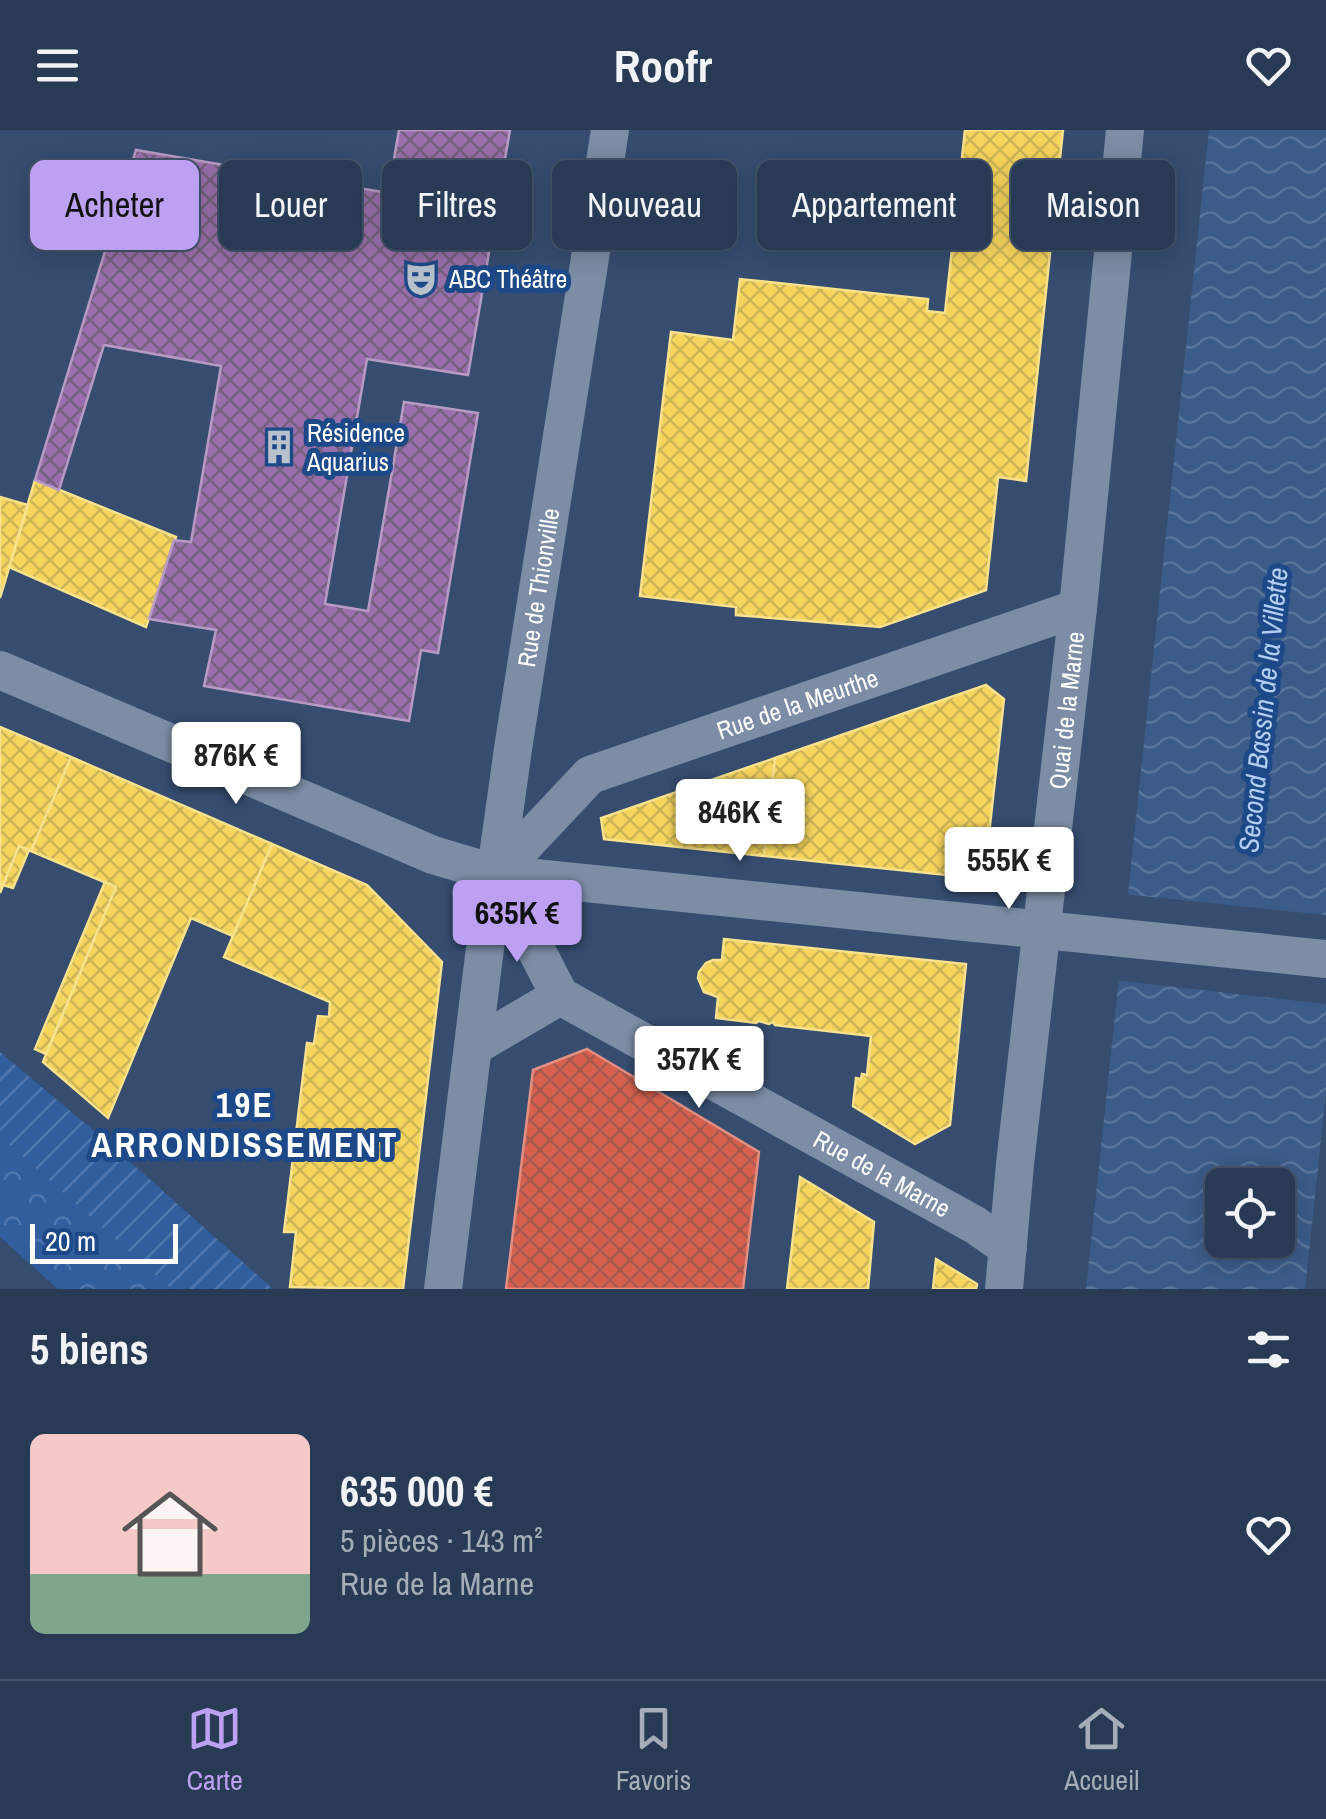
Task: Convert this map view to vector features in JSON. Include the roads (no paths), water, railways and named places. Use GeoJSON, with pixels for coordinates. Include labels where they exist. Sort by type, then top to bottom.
{"type":"FeatureCollection","features":[{"type":"Feature","properties":{"kind":"street","name":"Rue de Thionville"},"geometry":{"type":"LineString","coordinates":[[443,1289],[513,749],[610,130]]}},
{"type":"Feature","properties":{"kind":"street","name":"Quai de la Marne"},"geometry":{"type":"LineString","coordinates":[[1004,1289],[1126,130]]}},
{"type":"Feature","properties":{"kind":"street","name":"Rue de la Meurthe"},"geometry":{"type":"LineString","coordinates":[[497,874],[590,775],[1078,608]]}},
{"type":"Feature","properties":{"kind":"street"},"geometry":{"type":"LineString","coordinates":[[0,670],[433,855],[497,874],[1326,960]]}},
{"type":"Feature","properties":{"kind":"street"},"geometry":{"type":"LineString","coordinates":[[473,1047],[560,996],[497,874]]}},
{"type":"Feature","properties":{"kind":"street","name":"Rue de la Marne"},"geometry":{"type":"LineString","coordinates":[[560,996],[975,1225],[1008,1248]]}},
{"type":"Feature","properties":{"kind":"water","name":"Second Bassin de la Villette"},"geometry":{"type":"Polygon","coordinates":[[[1209,130],[1326,130],[1326,1093],[1305,1289],[1086,1289],[1209,130]]]}},
{"type":"Feature","properties":{"kind":"place","name":"ABC Théâtre"},"geometry":{"type":"Point","coordinates":[421,279]}},
{"type":"Feature","properties":{"kind":"place","name":"Résidence Aquarius"},"geometry":{"type":"Point","coordinates":[279,447]}},
{"type":"Feature","properties":{"kind":"district","name":"19E ARRONDISSEMENT"},"geometry":{"type":"Point","coordinates":[245,1125]}}]}
